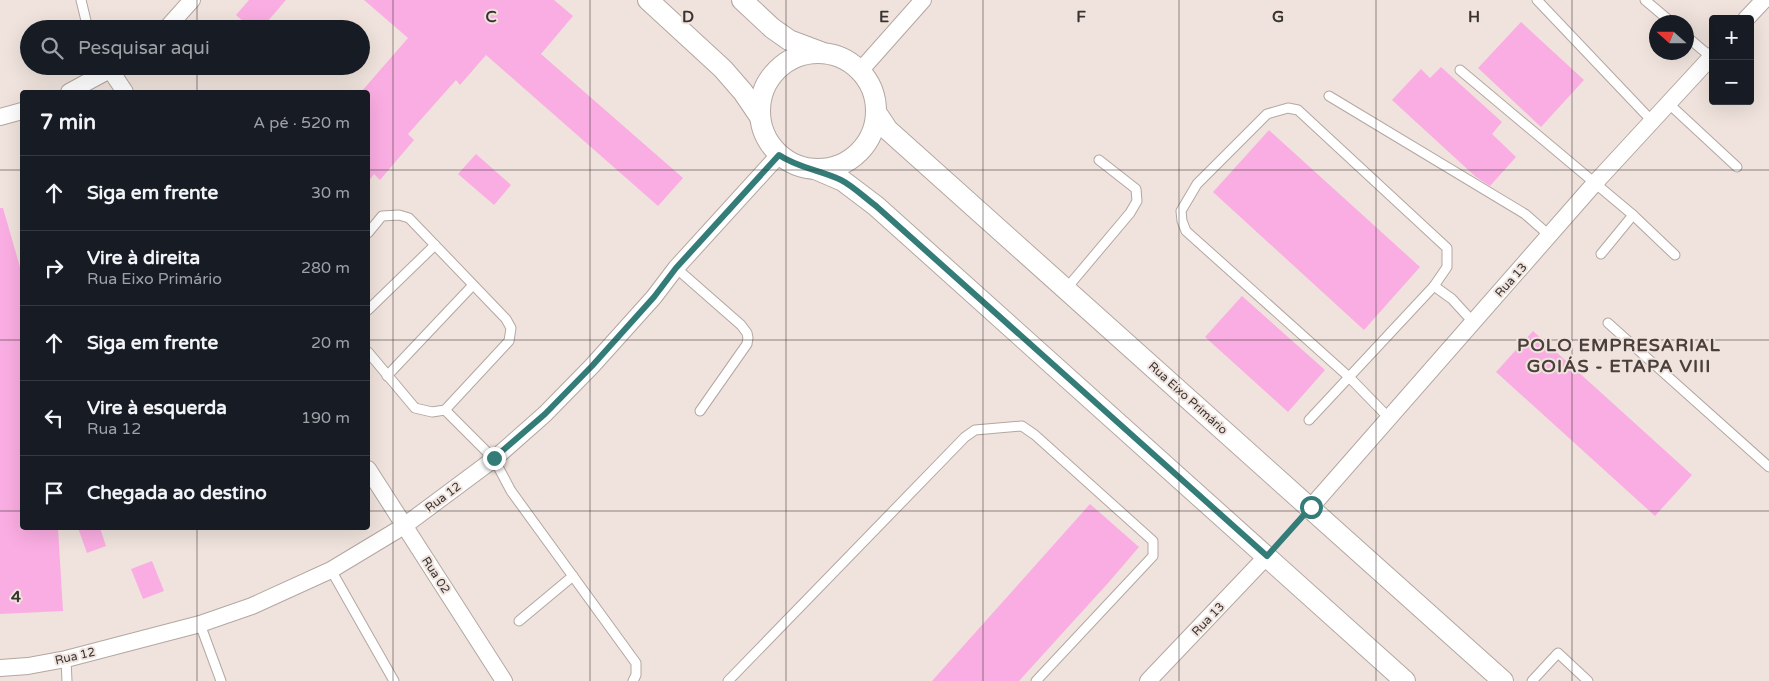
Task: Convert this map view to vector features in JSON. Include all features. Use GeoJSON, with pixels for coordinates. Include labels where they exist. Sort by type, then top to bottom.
{"type":"FeatureCollection","features":[{"type":"Feature","properties":{"kind":"street"},"geometry":{"type":"LineString","coordinates":[[174,20],[192,0]]}},
{"type":"Feature","properties":{"kind":"street"},"geometry":{"type":"LineString","coordinates":[[648,0],[723,69],[743,92],[760,117]]}},
{"type":"Feature","properties":{"kind":"street"},"geometry":{"type":"LineString","coordinates":[[742,0],[772,28],[789,40],[843,58],[860,71],[869,83],[874,97],[876,112],[873,130],[864,146],[850,159],[833,167],[815,169]]}},
{"type":"Feature","properties":{"kind":"street"},"geometry":{"type":"LineString","coordinates":[[860,71],[924,0]]}},
{"type":"Feature","properties":{"kind":"street"},"geometry":{"type":"LineString","coordinates":[[1750,15],[1764,0]]}},
{"type":"Feature","properties":{"kind":"street"},"geometry":{"type":"LineString","coordinates":[[822,52],[805,54],[790,60],[776,70],[766,84],[760,100],[760,117],[763,131],[779,155],[802,167],[815,169],[843,181],[876,206],[1405,681]]}},
{"type":"Feature","properties":{"kind":"street","name":"Rua 13"},"geometry":{"type":"LineString","coordinates":[[1311,507],[1595,183],[1709,59]]}},
{"type":"Feature","properties":{"kind":"street"},"geometry":{"type":"LineString","coordinates":[[73,90],[99,75]]}},
{"type":"Feature","properties":{"kind":"street"},"geometry":{"type":"LineString","coordinates":[[116,75],[124,90]]}},
{"type":"Feature","properties":{"kind":"street"},"geometry":{"type":"LineString","coordinates":[[0,117],[20,112]]}},
{"type":"Feature","properties":{"kind":"street","name":"Rua Eixo Primário"},"geometry":{"type":"LineString","coordinates":[[876,112],[888,130],[1504,681]]}},
{"type":"Feature","properties":{"kind":"street","name":"Rua 12"},"geometry":{"type":"LineString","coordinates":[[0,668],[28,666],[66,658],[200,624],[252,606],[331,570],[404,526],[494,458],[545,414],[592,366],[654,297],[676,268],[779,155]]}},
{"type":"Feature","properties":{"kind":"street","name":"Rua 02"},"geometry":{"type":"LineString","coordinates":[[370,472],[504,681]]}},
{"type":"Feature","properties":{"kind":"street","name":"Rua 13"},"geometry":{"type":"LineString","coordinates":[[1148,681],[1267,556]]}},
{"type":"Feature","properties":{"kind":"lane"},"geometry":{"type":"LineString","coordinates":[[80,0],[86,20]]}},
{"type":"Feature","properties":{"kind":"lane"},"geometry":{"type":"LineString","coordinates":[[1537,0],[1652,121]]}},
{"type":"Feature","properties":{"kind":"lane"},"geometry":{"type":"LineString","coordinates":[[1645,0],[1663,15]]}},
{"type":"Feature","properties":{"kind":"lane"},"geometry":{"type":"LineString","coordinates":[[1694,42],[1709,54]]}},
{"type":"Feature","properties":{"kind":"lane"},"geometry":{"type":"LineString","coordinates":[[1460,70],[1633,215],[1675,255]]}},
{"type":"Feature","properties":{"kind":"lane"},"geometry":{"type":"LineString","coordinates":[[1329,96],[1525,214],[1550,236]]}},
{"type":"Feature","properties":{"kind":"lane"},"geometry":{"type":"LineString","coordinates":[[1668,103],[1737,167]]}},
{"type":"Feature","properties":{"kind":"lane"},"geometry":{"type":"LineString","coordinates":[[1309,420],[1349,377],[1434,286],[1447,267],[1447,248],[1298,110],[1288,108],[1267,114],[1197,184],[1180,211],[1182,221],[1186,231],[1349,377],[1388,418]]}},
{"type":"Feature","properties":{"kind":"lane"},"geometry":{"type":"LineString","coordinates":[[1066,289],[1130,213],[1136,201],[1136,189],[1099,160]]}},
{"type":"Feature","properties":{"kind":"lane"},"geometry":{"type":"LineString","coordinates":[[370,231],[382,216],[399,215],[409,218],[506,319],[511,328],[509,341],[445,410],[432,412],[415,408],[370,355]]}},
{"type":"Feature","properties":{"kind":"lane"},"geometry":{"type":"LineString","coordinates":[[1601,254],[1633,215]]}},
{"type":"Feature","properties":{"kind":"lane"},"geometry":{"type":"LineString","coordinates":[[370,308],[435,245]]}},
{"type":"Feature","properties":{"kind":"lane"},"geometry":{"type":"LineString","coordinates":[[676,268],[741,325],[748,338],[747,344],[700,411]]}},
{"type":"Feature","properties":{"kind":"lane"},"geometry":{"type":"LineString","coordinates":[[387,376],[473,285]]}},
{"type":"Feature","properties":{"kind":"lane"},"geometry":{"type":"LineString","coordinates":[[1434,286],[1452,299],[1473,322]]}},
{"type":"Feature","properties":{"kind":"lane"},"geometry":{"type":"LineString","coordinates":[[1608,323],[1769,467]]}},
{"type":"Feature","properties":{"kind":"lane"},"geometry":{"type":"LineString","coordinates":[[445,410],[494,458],[511,491],[636,663],[636,675],[632,681]]}},
{"type":"Feature","properties":{"kind":"lane"},"geometry":{"type":"LineString","coordinates":[[728,681],[965,436],[975,430],[1022,426],[1035,434],[1153,541],[1154,548],[1153,556],[1036,681]]}},
{"type":"Feature","properties":{"kind":"lane"},"geometry":{"type":"LineString","coordinates":[[331,570],[394,681]]}},
{"type":"Feature","properties":{"kind":"lane"},"geometry":{"type":"LineString","coordinates":[[519,621],[573,576]]}},
{"type":"Feature","properties":{"kind":"lane"},"geometry":{"type":"LineString","coordinates":[[200,624],[221,681]]}},
{"type":"Feature","properties":{"kind":"lane"},"geometry":{"type":"LineString","coordinates":[[1532,681],[1558,653],[1588,681]]}},
{"type":"Feature","properties":{"kind":"lane"},"geometry":{"type":"LineString","coordinates":[[66,658],[67,681]]}},
{"type":"Feature","properties":{"kind":"path"},"geometry":{"type":"LineString","coordinates":[[1267,556],[1311,507]]}},
{"type":"Feature","properties":{"kind":"building"},"geometry":{"type":"Polygon","coordinates":[[[249,0],[286,0],[269,20],[242,20],[236,15],[249,0]]]}},
{"type":"Feature","properties":{"kind":"building"},"geometry":{"type":"Polygon","coordinates":[[[364,0],[554,0],[573,16],[541,54],[683,178],[658,206],[486,55],[460,85],[456,80],[408,134],[414,140],[380,180],[374,174],[370,179],[370,90],[363,90],[408,38],[364,0]]]}},
{"type":"Feature","properties":{"kind":"building"},"geometry":{"type":"Polygon","coordinates":[[[1521,22],[1584,80],[1541,127],[1478,68],[1521,22]]]}},
{"type":"Feature","properties":{"kind":"building"},"geometry":{"type":"Polygon","coordinates":[[[1441,67],[1502,122],[1492,134],[1516,157],[1490,186],[1476,177],[1392,100],[1421,69],[1430,78],[1441,67]]]}},
{"type":"Feature","properties":{"kind":"building"},"geometry":{"type":"Polygon","coordinates":[[[1269,130],[1420,267],[1364,330],[1213,192],[1269,130]]]}},
{"type":"Feature","properties":{"kind":"building"},"geometry":{"type":"Polygon","coordinates":[[[476,154],[511,185],[494,205],[458,174],[476,154]]]}},
{"type":"Feature","properties":{"kind":"building"},"geometry":{"type":"Polygon","coordinates":[[[0,208],[3,208],[20,267],[20,530],[58,530],[63,611],[0,614],[0,208]]]}},
{"type":"Feature","properties":{"kind":"building"},"geometry":{"type":"Polygon","coordinates":[[[1242,296],[1325,370],[1288,412],[1205,337],[1242,296]]]}},
{"type":"Feature","properties":{"kind":"building"},"geometry":{"type":"Polygon","coordinates":[[[1533,331],[1692,475],[1655,516],[1496,372],[1533,331]]]}},
{"type":"Feature","properties":{"kind":"building"},"geometry":{"type":"Polygon","coordinates":[[[1090,504],[1139,547],[1109,582],[1019,681],[932,681],[1090,504]]]}},
{"type":"Feature","properties":{"kind":"building"},"geometry":{"type":"Polygon","coordinates":[[[79,530],[101,530],[106,546],[87,553],[79,530]]]}},
{"type":"Feature","properties":{"kind":"building"},"geometry":{"type":"Polygon","coordinates":[[[152,561],[164,591],[143,599],[131,569],[152,561]]]}},
{"type":"Feature","properties":{"kind":"district","name":"POLO EMPRESARIAL GOIÁS - ETAPA VIII"},"geometry":{"type":"Point","coordinates":[1619,355]}},
{"type":"Feature","properties":{"kind":"route"},"geometry":{"type":"LineString","coordinates":[[494,458],[545,414],[592,366],[654,297],[676,268],[779,155],[802,167],[815,169],[843,181],[876,206],[1267,556],[1311,507]]}}]}
